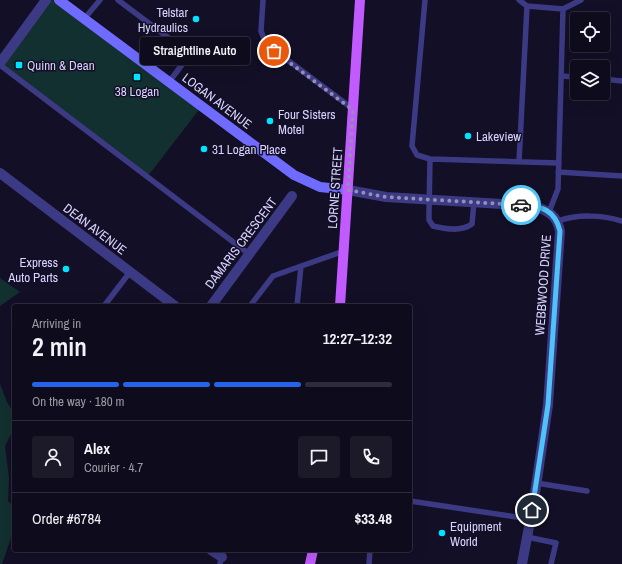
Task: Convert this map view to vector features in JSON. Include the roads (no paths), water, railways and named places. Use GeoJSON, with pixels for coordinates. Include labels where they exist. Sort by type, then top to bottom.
{"type":"FeatureCollection","features":[{"type":"Feature","properties":{"kind":"main road","name":"LORNE STREET"},"geometry":{"type":"LineString","coordinates":[[340,304],[360,0]]}},
{"type":"Feature","properties":{"kind":"main road"},"geometry":{"type":"LineString","coordinates":[[310,564],[313,552]]}},
{"type":"Feature","properties":{"kind":"street"},"geometry":{"type":"LineString","coordinates":[[0,64],[46,0]]}},
{"type":"Feature","properties":{"kind":"street","name":"LOGAN AVENUE"},"geometry":{"type":"LineString","coordinates":[[59,0],[294,175],[320,187],[348,190]]}},
{"type":"Feature","properties":{"kind":"street","name":"DEAN AVENUE"},"geometry":{"type":"LineString","coordinates":[[0,173],[172,304]]}},
{"type":"Feature","properties":{"kind":"street","name":"WEBBWOOD DRIVE"},"geometry":{"type":"LineString","coordinates":[[348,190],[386,197],[534,206],[549,212],[558,221],[560,231],[548,405],[522,564]]}},
{"type":"Feature","properties":{"kind":"street","name":"DAMARIS CRESCENT"},"geometry":{"type":"LineString","coordinates":[[212,304],[292,196]]}},
{"type":"Feature","properties":{"kind":"lane"},"geometry":{"type":"LineString","coordinates":[[84,19],[100,0]]}},
{"type":"Feature","properties":{"kind":"lane"},"geometry":{"type":"LineString","coordinates":[[118,0],[190,54],[169,82]]}},
{"type":"Feature","properties":{"kind":"lane"},"geometry":{"type":"LineString","coordinates":[[263,0],[261,31],[266,44],[353,110]]}},
{"type":"Feature","properties":{"kind":"lane"},"geometry":{"type":"LineString","coordinates":[[425,0],[412,146],[417,155],[430,159],[559,163]]}},
{"type":"Feature","properties":{"kind":"lane"},"geometry":{"type":"LineString","coordinates":[[519,0],[527,6],[563,9],[581,0]]}},
{"type":"Feature","properties":{"kind":"lane"},"geometry":{"type":"LineString","coordinates":[[519,162],[527,6]]}},
{"type":"Feature","properties":{"kind":"lane"},"geometry":{"type":"LineString","coordinates":[[549,212],[558,190],[563,9]]}},
{"type":"Feature","properties":{"kind":"lane"},"geometry":{"type":"LineString","coordinates":[[0,64],[249,254]]}},
{"type":"Feature","properties":{"kind":"lane"},"geometry":{"type":"LineString","coordinates":[[561,76],[570,77]]}},
{"type":"Feature","properties":{"kind":"lane"},"geometry":{"type":"LineString","coordinates":[[610,80],[622,81]]}},
{"type":"Feature","properties":{"kind":"lane"},"geometry":{"type":"LineString","coordinates":[[430,159],[429,200],[430,220],[433,226],[442,228],[467,228],[472,224],[474,202]]}},
{"type":"Feature","properties":{"kind":"lane"},"geometry":{"type":"LineString","coordinates":[[558,172],[622,176]]}},
{"type":"Feature","properties":{"kind":"lane"},"geometry":{"type":"LineString","coordinates":[[558,221],[572,216],[610,217],[622,221]]}},
{"type":"Feature","properties":{"kind":"lane"},"geometry":{"type":"LineString","coordinates":[[252,304],[273,276],[344,251]]}},
{"type":"Feature","properties":{"kind":"lane"},"geometry":{"type":"LineString","coordinates":[[297,304],[301,266]]}},
{"type":"Feature","properties":{"kind":"lane"},"geometry":{"type":"LineString","coordinates":[[106,304],[130,272]]}},
{"type":"Feature","properties":{"kind":"lane"},"geometry":{"type":"LineString","coordinates":[[536,483],[587,491]]}},
{"type":"Feature","properties":{"kind":"lane"},"geometry":{"type":"LineString","coordinates":[[412,501],[530,519]]}},
{"type":"Feature","properties":{"kind":"lane"},"geometry":{"type":"LineString","coordinates":[[527,537],[556,543],[551,564]]}},
{"type":"Feature","properties":{"kind":"lane"},"geometry":{"type":"LineString","coordinates":[[369,564],[370,552]]}},
{"type":"Feature","properties":{"kind":"place","name":"Telstar Hydraulics"},"geometry":{"type":"Point","coordinates":[196,19]}},
{"type":"Feature","properties":{"kind":"place","name":"Straightline Auto"},"geometry":{"type":"Point","coordinates":[274,51]}},
{"type":"Feature","properties":{"kind":"place","name":"Quinn & Dean"},"geometry":{"type":"Point","coordinates":[19,65]}},
{"type":"Feature","properties":{"kind":"place","name":"38 Logan"},"geometry":{"type":"Point","coordinates":[137,77]}},
{"type":"Feature","properties":{"kind":"place","name":"Four Sisters Motel"},"geometry":{"type":"Point","coordinates":[270,121]}},
{"type":"Feature","properties":{"kind":"place","name":"Lakeview"},"geometry":{"type":"Point","coordinates":[468,136]}},
{"type":"Feature","properties":{"kind":"place","name":"31 Logan Place"},"geometry":{"type":"Point","coordinates":[204,149]}},
{"type":"Feature","properties":{"kind":"place","name":"Express Auto Parts"},"geometry":{"type":"Point","coordinates":[66,269]}},
{"type":"Feature","properties":{"kind":"place","name":"Equipment World"},"geometry":{"type":"Point","coordinates":[442,533]}}]}
